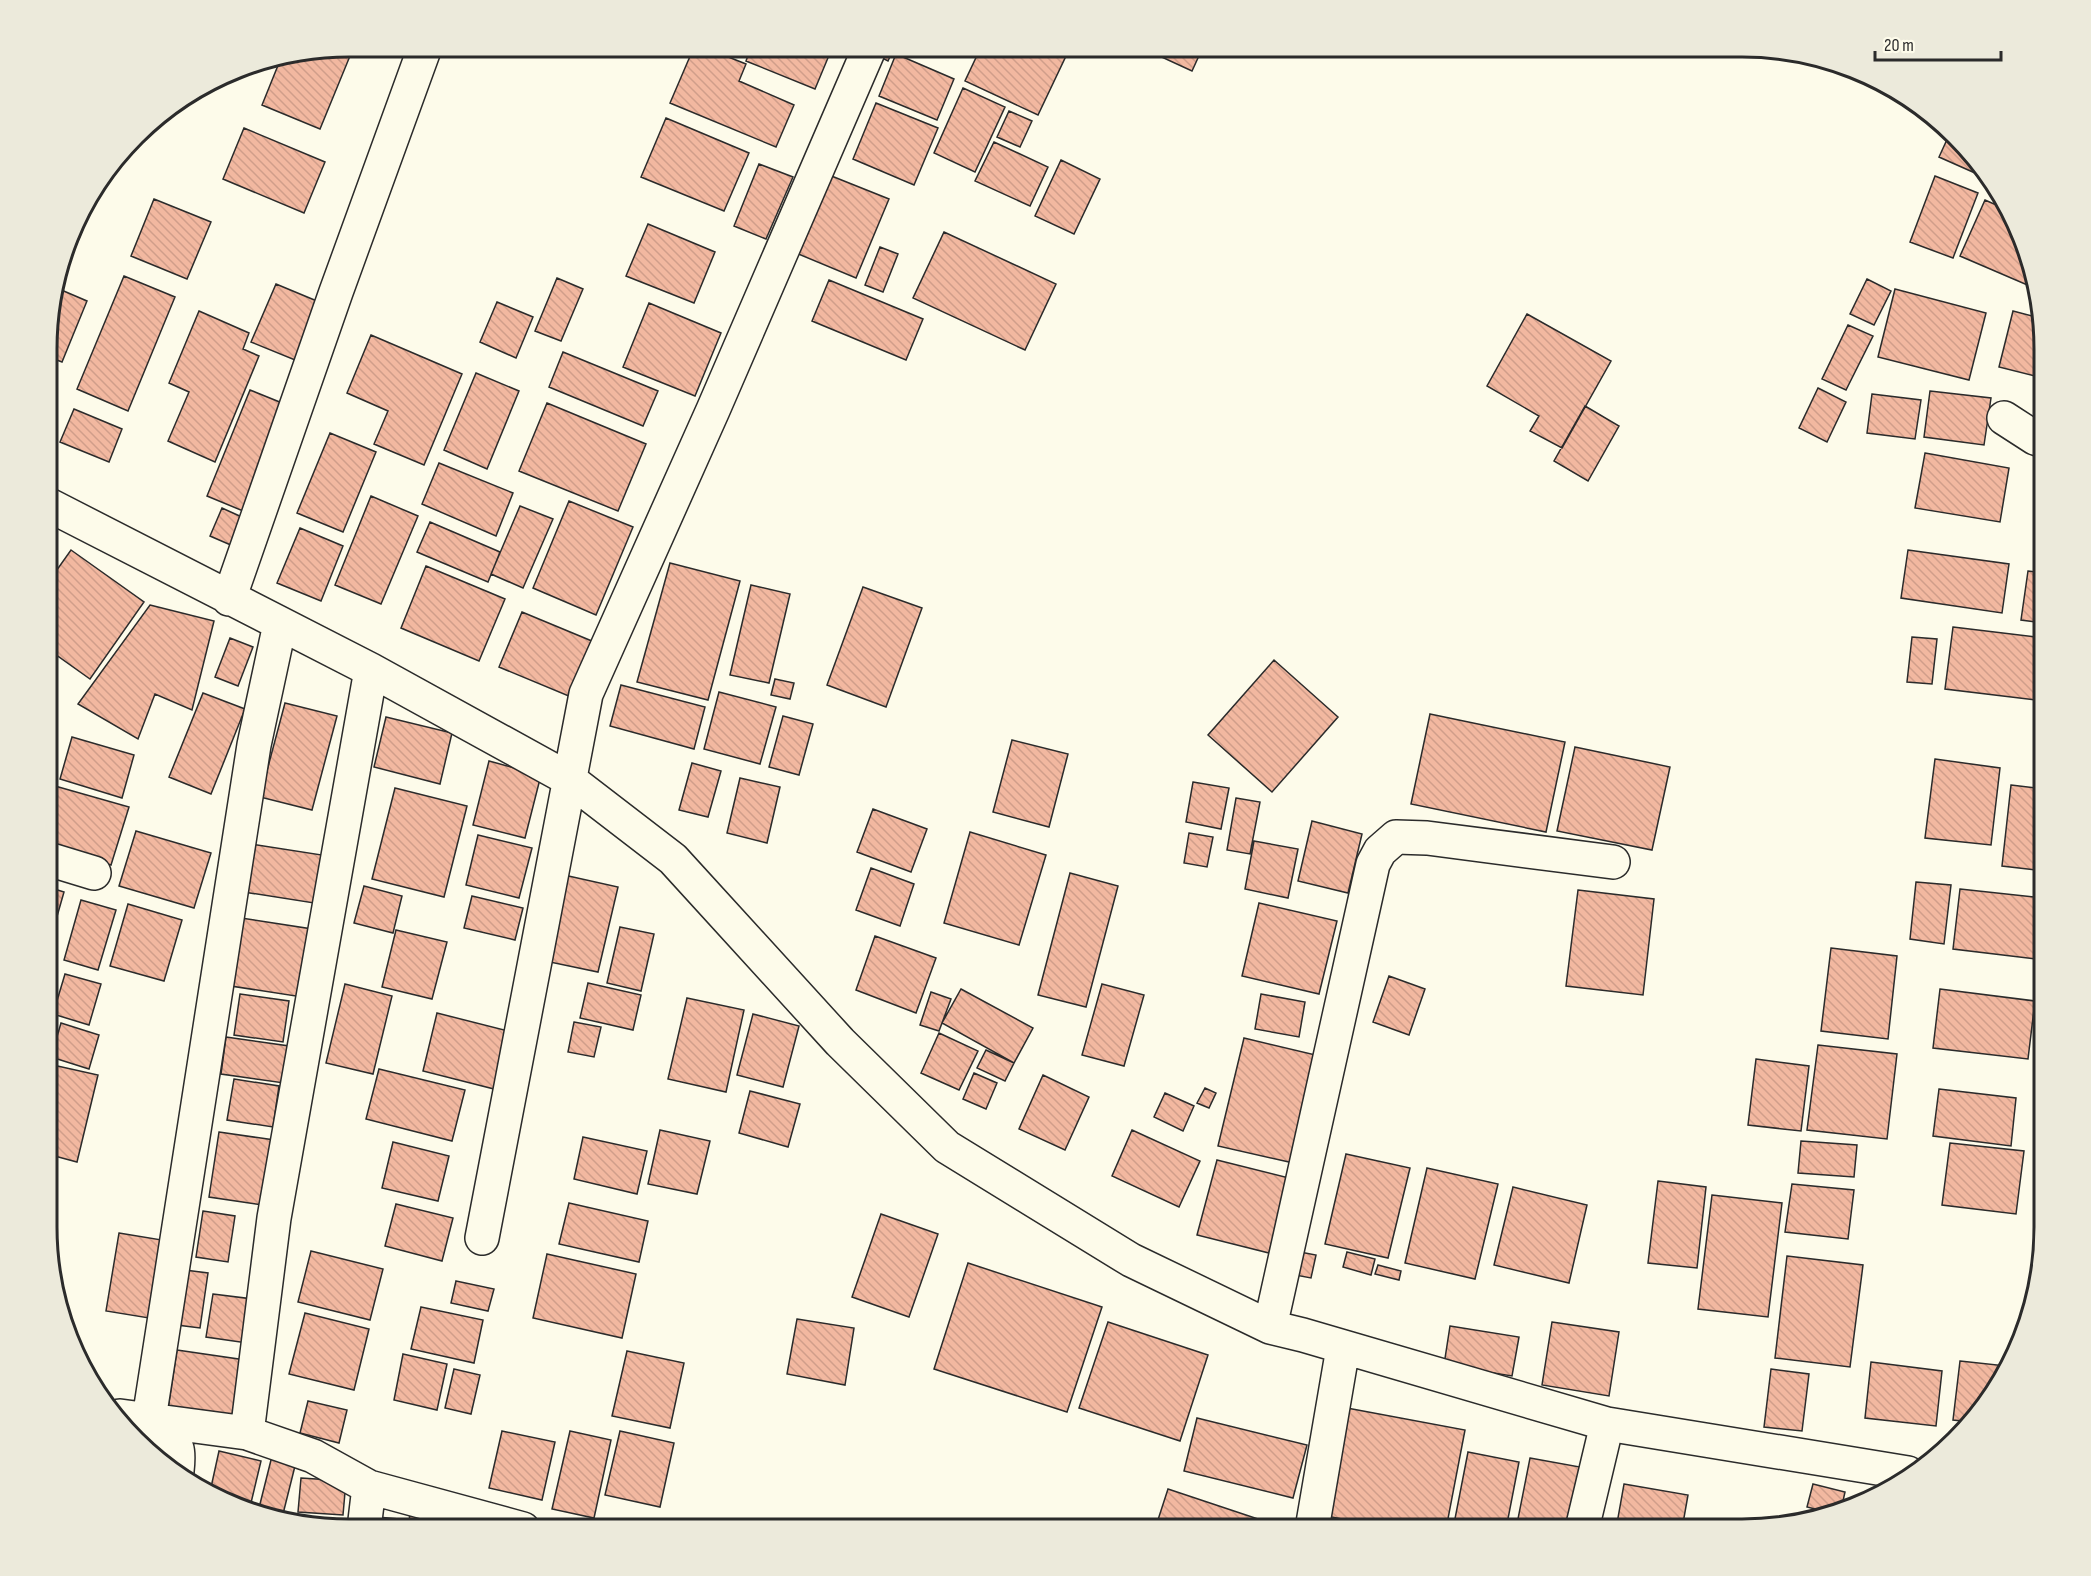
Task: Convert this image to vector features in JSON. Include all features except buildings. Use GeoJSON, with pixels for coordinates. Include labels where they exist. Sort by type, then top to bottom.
{"type":"FeatureCollection","features":[{"type":"Feature","properties":{"kind":"street"},"geometry":{"type":"LineString","coordinates":[[229,599],[421,57]]}},
{"type":"Feature","properties":{"kind":"street"},"geometry":{"type":"LineString","coordinates":[[482,1238],[586,694],[866,57]]}},
{"type":"Feature","properties":{"kind":"street"},"geometry":{"type":"LineString","coordinates":[[2004,418],[2034,437]]}},
{"type":"Feature","properties":{"kind":"street"},"geometry":{"type":"LineString","coordinates":[[57,509],[371,670],[569,779],[673,860],[840,1042],[946,1147],[1131,1260],[1270,1327],[1606,1424],[1901,1472]]}},
{"type":"Feature","properties":{"kind":"street"},"geometry":{"type":"LineString","coordinates":[[134,1418],[254,745],[280,624]]}},
{"type":"Feature","properties":{"kind":"street"},"geometry":{"type":"LineString","coordinates":[[247,1433],[274,1218],[371,670]]}},
{"type":"Feature","properties":{"kind":"street"},"geometry":{"type":"LineString","coordinates":[[1270,1327],[1373,864],[1380,851],[1396,837],[1427,838],[1613,862]]}},
{"type":"Feature","properties":{"kind":"street"},"geometry":{"type":"LineString","coordinates":[[57,862],[94,873]]}},
{"type":"Feature","properties":{"kind":"street"},"geometry":{"type":"LineString","coordinates":[[1314,1519],[1343,1348]]}},
{"type":"Feature","properties":{"kind":"street"},"geometry":{"type":"LineString","coordinates":[[134,1418],[247,1433],[313,1456],[369,1487],[486,1519]]}},
{"type":"Feature","properties":{"kind":"street"},"geometry":{"type":"LineString","coordinates":[[134,1418],[176,1444],[179,1449],[178,1464]]}},
{"type":"Feature","properties":{"kind":"street"},"geometry":{"type":"LineString","coordinates":[[1584,1519],[1606,1424]]}},
{"type":"Feature","properties":{"kind":"street"},"geometry":{"type":"LineString","coordinates":[[365,1519],[369,1487]]}}]}
